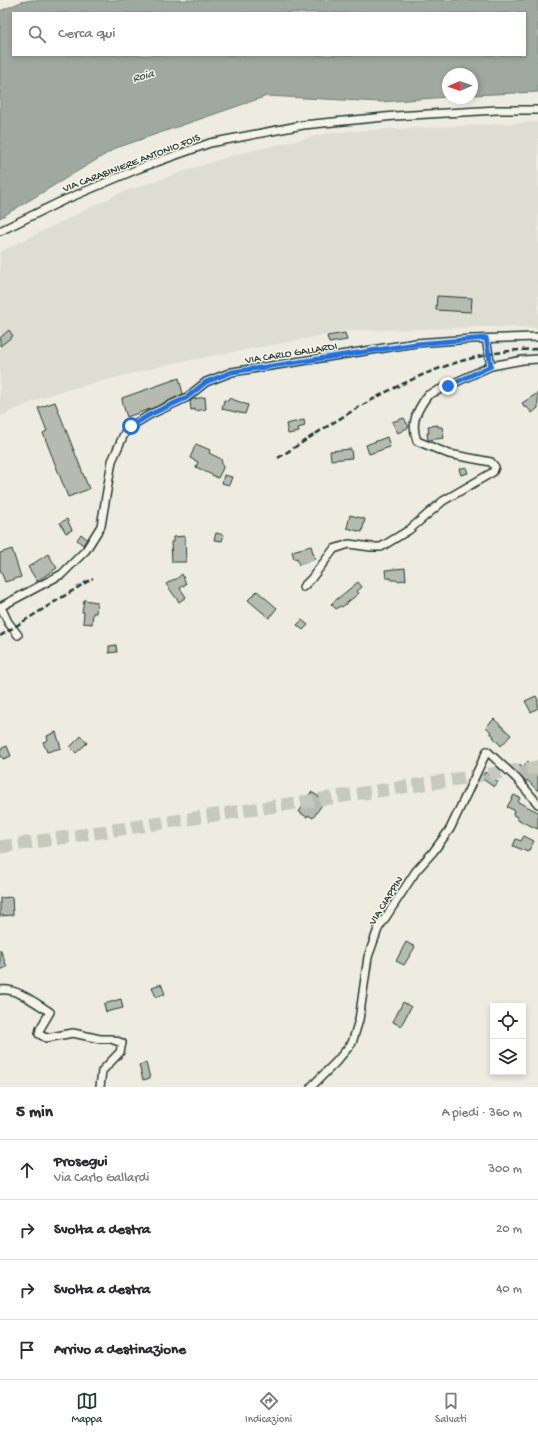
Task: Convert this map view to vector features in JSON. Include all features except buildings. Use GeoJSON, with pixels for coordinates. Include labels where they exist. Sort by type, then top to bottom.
{"type":"FeatureCollection","features":[{"type":"Feature","properties":{"kind":"street","name":"VIA CARABINIERE ANTONIO FOIS"},"geometry":{"type":"LineString","coordinates":[[0,231],[62,201],[126,174],[210,143],[303,125],[395,116],[497,110],[538,110]]}},
{"type":"Feature","properties":{"kind":"street","name":"VIA CARLO GALLARDI"},"geometry":{"type":"LineString","coordinates":[[0,607],[62,574],[86,550],[101,526],[112,461],[125,432],[131,426],[151,414],[186,398],[206,382],[232,372],[416,344],[486,338],[538,337]]}},
{"type":"Feature","properties":{"kind":"street"},"geometry":{"type":"LineString","coordinates":[[486,338],[491,366]]}},
{"type":"Feature","properties":{"kind":"street"},"geometry":{"type":"LineString","coordinates":[[303,587],[312,579],[334,549],[349,544],[376,547],[386,545],[409,530],[443,501],[494,472],[495,467],[491,462],[449,454],[419,442],[413,427],[417,413],[428,395],[491,366],[523,360],[538,359]]}},
{"type":"Feature","properties":{"kind":"street"},"geometry":{"type":"LineString","coordinates":[[0,607],[8,622],[18,635]]}},
{"type":"Feature","properties":{"kind":"street","name":"VIA CIAPPIN"},"geometry":{"type":"LineString","coordinates":[[311,1087],[336,1062],[352,1042],[359,1020],[368,958],[378,929],[416,871],[433,852],[450,829],[487,751],[516,778],[533,800],[538,804]]}},
{"type":"Feature","properties":{"kind":"street"},"geometry":{"type":"LineString","coordinates":[[0,990],[3,989],[20,994],[50,1012],[40,1029],[39,1034],[46,1038],[73,1032],[100,1039],[111,1039],[122,1043],[120,1052],[102,1071],[100,1087]]}},
{"type":"Feature","properties":{"kind":"shaded area"},"geometry":{"type":"Polygon","coordinates":[[[538,122],[538,328],[484,327],[347,331],[170,364],[54,393],[0,416],[0,252],[120,193],[233,155],[334,132],[538,122]]]}},
{"type":"Feature","properties":{"kind":"water","name":"Roia"},"geometry":{"type":"Polygon","coordinates":[[[32,0],[538,0],[538,92],[478,95],[478,68],[442,68],[442,97],[380,102],[267,96],[116,148],[0,218],[0,11],[21,2],[32,0]]]}},
{"type":"Feature","properties":{"kind":"tunnel"},"geometry":{"type":"LineString","coordinates":[[0,847],[538,767]]}},
{"type":"Feature","properties":{"kind":"railway"},"geometry":{"type":"LineString","coordinates":[[278,458],[369,401],[433,371],[467,360],[501,352],[538,349]]}},
{"type":"Feature","properties":{"kind":"railway"},"geometry":{"type":"LineString","coordinates":[[0,636],[93,578]]}},
{"type":"Feature","properties":{"kind":"route"},"geometry":{"type":"LineString","coordinates":[[131,426],[151,414],[186,398],[206,382],[232,372],[416,344],[486,338],[491,366],[448,386]]}}]}
